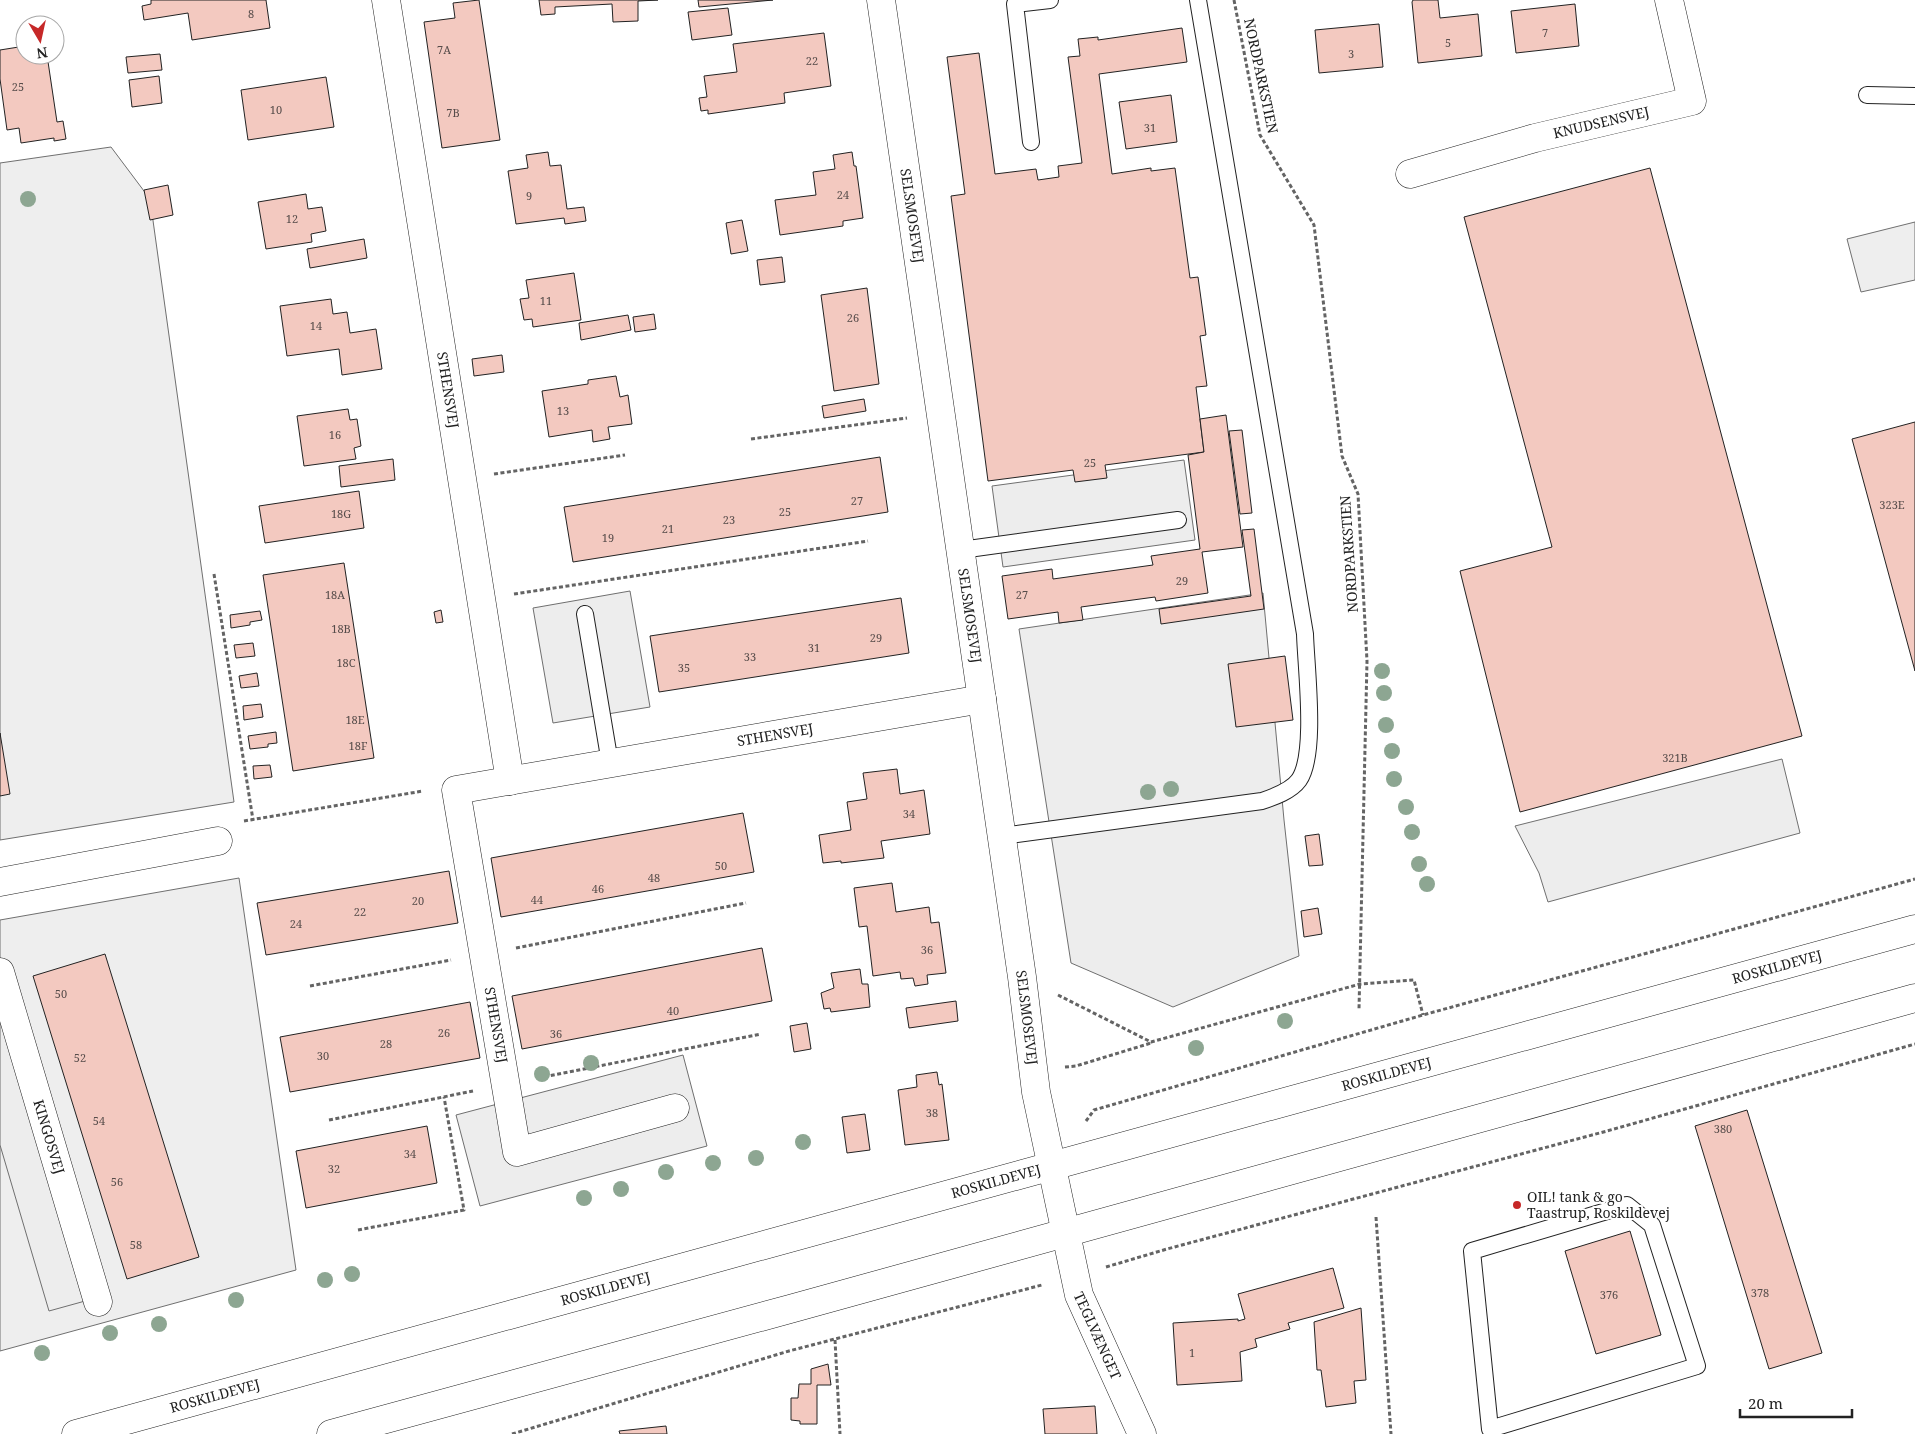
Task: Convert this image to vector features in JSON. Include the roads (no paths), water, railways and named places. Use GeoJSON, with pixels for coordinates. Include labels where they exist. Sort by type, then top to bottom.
{"type":"FeatureCollection","features":[{"type":"Feature","properties":{"kind":"street","name":"STHENSVEJ"},"geometry":{"type":"LineString","coordinates":[[386,0],[510,781]]}},
{"type":"Feature","properties":{"kind":"street","name":"SELSMOSEVEJ"},"geometry":{"type":"LineString","coordinates":[[881,0],[1002,836],[1036,1092],[1066,1232]]}},
{"type":"Feature","properties":{"kind":"street","name":"KNUDSENSVEJ"},"geometry":{"type":"LineString","coordinates":[[1410,174],[1535,138],[1692,101],[1669,0]]}},
{"type":"Feature","properties":{"kind":"street","name":"STHENSVEJ"},"geometry":{"type":"LineString","coordinates":[[675,1108],[517,1152],[456,790],[982,700]]}},
{"type":"Feature","properties":{"kind":"street"},"geometry":{"type":"LineString","coordinates":[[0,882],[218,841]]}},
{"type":"Feature","properties":{"kind":"street","name":"ROSKILDEVEJ"},"geometry":{"type":"LineString","coordinates":[[76,1434],[1915,929]]}},
{"type":"Feature","properties":{"kind":"street","name":"KINGOSVEJ"},"geometry":{"type":"LineString","coordinates":[[0,972],[98,1302]]}},
{"type":"Feature","properties":{"kind":"street"},"geometry":{"type":"LineString","coordinates":[[331,1434],[1915,998]]}},
{"type":"Feature","properties":{"kind":"street","name":"TEGLVÆNGET"},"geometry":{"type":"LineString","coordinates":[[1066,1232],[1075,1277],[1087,1314],[1142,1434]]}},
{"type":"Feature","properties":{"kind":"lane"},"geometry":{"type":"LineString","coordinates":[[1031,142],[1015,4],[1050,0]]}},
{"type":"Feature","properties":{"kind":"lane"},"geometry":{"type":"LineString","coordinates":[[1002,836],[1262,801],[1281,793],[1298,781],[1307,761],[1309,741],[1305,634],[1198,0]]}},
{"type":"Feature","properties":{"kind":"lane"},"geometry":{"type":"LineString","coordinates":[[1866,95],[1915,96]]}},
{"type":"Feature","properties":{"kind":"lane"},"geometry":{"type":"LineString","coordinates":[[961,550],[1178,520]]}},
{"type":"Feature","properties":{"kind":"lane"},"geometry":{"type":"LineString","coordinates":[[585,614],[610,764]]}},
{"type":"Feature","properties":{"kind":"lane"},"geometry":{"type":"LineString","coordinates":[[1627,1205],[1652,1225],[1697,1366],[1490,1429],[1472,1251],[1627,1205]]}},
{"type":"Feature","properties":{"kind":"place","name":"OIL! tank & go Taastrup, Roskildevej"},"geometry":{"type":"Point","coordinates":[1517,1205]}}]}
